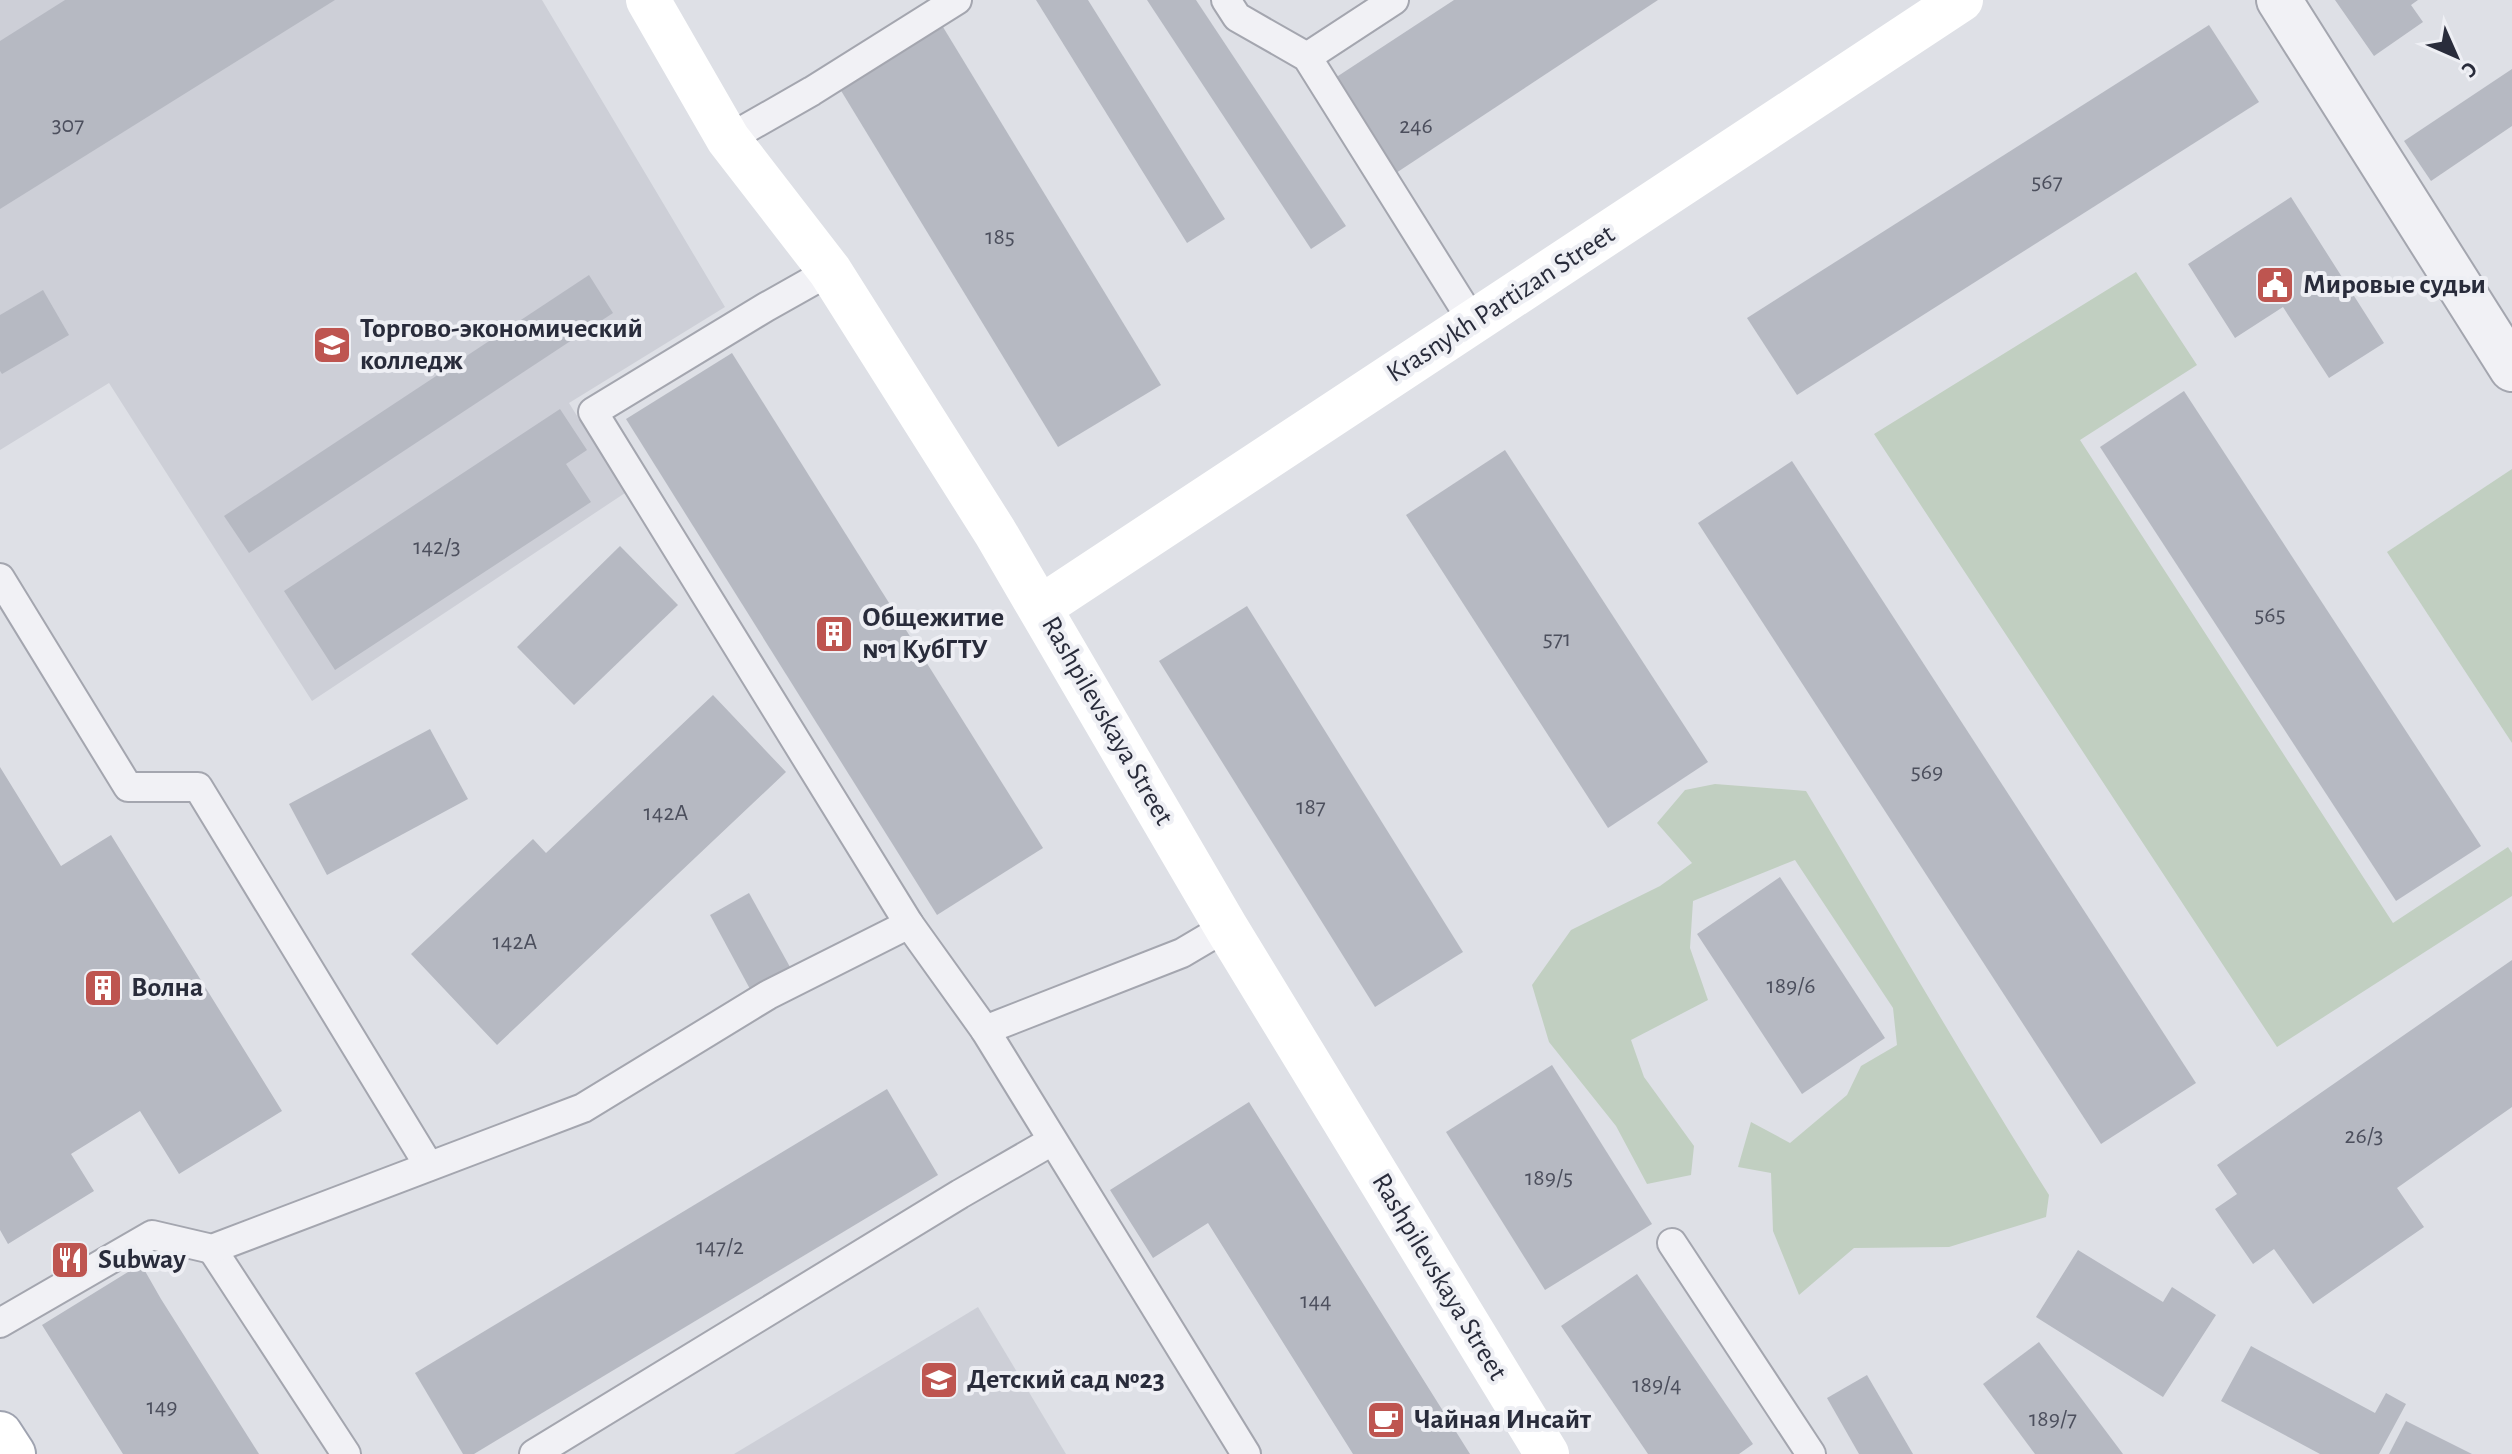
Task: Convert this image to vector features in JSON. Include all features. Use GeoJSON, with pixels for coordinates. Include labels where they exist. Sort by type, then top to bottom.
{"type":"FeatureCollection","features":[{"type":"Feature","properties":{"kind":"street","name":"Rashpilevskaya Street"},"geometry":{"type":"LineString","coordinates":[[648,0],[728,139],[830,271],[1041,607],[1226,927],[1547,1454]]}},
{"type":"Feature","properties":{"kind":"street","name":"Krasnykh Partizan Street"},"geometry":{"type":"LineString","coordinates":[[1041,607],[1961,0]]}},
{"type":"Feature","properties":{"kind":"street"},"geometry":{"type":"LineString","coordinates":[[2279,0],[2512,369]]}},
{"type":"Feature","properties":{"kind":"street"},"geometry":{"type":"LineString","coordinates":[[0,1434],[13,1454]]}},
{"type":"Feature","properties":{"kind":"lane"},"geometry":{"type":"LineString","coordinates":[[728,139],[812,91],[957,0]]}},
{"type":"Feature","properties":{"kind":"lane"},"geometry":{"type":"LineString","coordinates":[[1226,0],[1237,17],[1307,57],[1473,322]]}},
{"type":"Feature","properties":{"kind":"lane"},"geometry":{"type":"LineString","coordinates":[[1307,57],[1394,0]]}},
{"type":"Feature","properties":{"kind":"lane"},"geometry":{"type":"LineString","coordinates":[[830,271],[593,412],[909,924],[985,1030],[1246,1454]]}},
{"type":"Feature","properties":{"kind":"lane"},"geometry":{"type":"LineString","coordinates":[[0,578],[128,787],[198,787],[429,1166]]}},
{"type":"Feature","properties":{"kind":"lane"},"geometry":{"type":"LineString","coordinates":[[0,1323],[152,1235],[212,1249],[583,1108],[768,995],[909,924]]}},
{"type":"Feature","properties":{"kind":"lane"},"geometry":{"type":"LineString","coordinates":[[985,1030],[1182,953],[1226,927]]}},
{"type":"Feature","properties":{"kind":"lane"},"geometry":{"type":"LineString","coordinates":[[534,1454],[1052,1141]]}},
{"type":"Feature","properties":{"kind":"lane"},"geometry":{"type":"LineString","coordinates":[[1672,1243],[1811,1454]]}},
{"type":"Feature","properties":{"kind":"lane"},"geometry":{"type":"LineString","coordinates":[[212,1249],[346,1454]]}},
{"type":"Feature","properties":{"kind":"shaded area","name":"Торгово-экономический колледж"},"geometry":{"type":"Polygon","coordinates":[[[0,0],[542,0],[725,307],[569,403],[625,493],[312,701],[109,383],[0,450],[0,0]]]}},
{"type":"Feature","properties":{"kind":"shaded area","name":"Детский сад №23"},"geometry":{"type":"Polygon","coordinates":[[[978,1307],[1066,1454],[734,1454],[978,1307]]]}},
{"type":"Feature","properties":{"kind":"green space"},"geometry":{"type":"Polygon","coordinates":[[[2136,272],[2197,365],[2080,440],[2393,923],[2508,847],[2512,853],[2512,896],[2277,1047],[1874,434],[2136,272]]]}},
{"type":"Feature","properties":{"kind":"green space"},"geometry":{"type":"Polygon","coordinates":[[[2512,469],[2512,743],[2387,552],[2512,469]]]}},
{"type":"Feature","properties":{"kind":"green space"},"geometry":{"type":"Polygon","coordinates":[[[1715,784],[1806,791],[2049,1195],[2046,1217],[1949,1247],[1854,1248],[1799,1295],[1773,1231],[1771,1173],[1738,1167],[1751,1122],[1790,1143],[1847,1095],[1861,1066],[1897,1045],[1893,1008],[1795,860],[1693,901],[1690,948],[1708,1000],[1631,1040],[1644,1077],[1694,1146],[1691,1175],[1647,1184],[1616,1126],[1549,1042],[1532,985],[1571,930],[1660,886],[1692,863],[1657,823],[1685,790],[1715,784]]]}},
{"type":"Feature","properties":{"kind":"building"},"geometry":{"type":"Polygon","coordinates":[[[65,0],[335,0],[0,209],[0,41],[65,0]]]}},
{"type":"Feature","properties":{"kind":"building"},"geometry":{"type":"Polygon","coordinates":[[[1036,0],[1088,0],[1225,219],[1187,243],[1036,0]]]}},
{"type":"Feature","properties":{"kind":"building"},"geometry":{"type":"Polygon","coordinates":[[[1147,0],[1196,0],[1346,226],[1311,249],[1147,0]]]}},
{"type":"Feature","properties":{"kind":"building"},"geometry":{"type":"Polygon","coordinates":[[[1454,0],[1658,0],[1396,173],[1335,78],[1454,0]]]}},
{"type":"Feature","properties":{"kind":"building"},"geometry":{"type":"Polygon","coordinates":[[[2335,0],[2418,0],[2411,5],[2423,22],[2374,56],[2335,0]]]}},
{"type":"Feature","properties":{"kind":"building"},"geometry":{"type":"Polygon","coordinates":[[[2209,25],[2259,102],[1797,395],[1747,318],[2209,25]]]}},
{"type":"Feature","properties":{"kind":"building"},"geometry":{"type":"Polygon","coordinates":[[[943,27],[1161,385],[1058,447],[840,89],[943,27]]]}},
{"type":"Feature","properties":{"kind":"building"},"geometry":{"type":"Polygon","coordinates":[[[2512,69],[2512,126],[2431,181],[2404,141],[2512,69]]]}},
{"type":"Feature","properties":{"kind":"building","name":"Мировые судьи"},"geometry":{"type":"Polygon","coordinates":[[[2291,197],[2384,343],[2329,378],[2283,307],[2235,338],[2188,264],[2291,197]]]}},
{"type":"Feature","properties":{"kind":"building"},"geometry":{"type":"Polygon","coordinates":[[[589,275],[613,313],[249,553],[224,516],[589,275]]]}},
{"type":"Feature","properties":{"kind":"building"},"geometry":{"type":"Polygon","coordinates":[[[43,290],[69,335],[2,374],[0,315],[43,290]]]}},
{"type":"Feature","properties":{"kind":"building","name":"Общежитие №1 КубГТУ"},"geometry":{"type":"Polygon","coordinates":[[[732,353],[1043,848],[937,915],[626,419],[732,353]]]}},
{"type":"Feature","properties":{"kind":"building"},"geometry":{"type":"Polygon","coordinates":[[[2184,391],[2481,846],[2396,901],[2100,447],[2184,391]]]}},
{"type":"Feature","properties":{"kind":"building"},"geometry":{"type":"Polygon","coordinates":[[[560,409],[587,450],[566,464],[591,502],[335,670],[284,591],[560,409]]]}},
{"type":"Feature","properties":{"kind":"building"},"geometry":{"type":"Polygon","coordinates":[[[1505,450],[1708,762],[1608,828],[1406,515],[1505,450]]]}},
{"type":"Feature","properties":{"kind":"building"},"geometry":{"type":"Polygon","coordinates":[[[1792,461],[2196,1083],[2101,1144],[1698,523],[1792,461]]]}},
{"type":"Feature","properties":{"kind":"building"},"geometry":{"type":"Polygon","coordinates":[[[620,546],[678,605],[574,705],[517,647],[620,546]]]}},
{"type":"Feature","properties":{"kind":"building"},"geometry":{"type":"Polygon","coordinates":[[[1247,606],[1463,952],[1375,1007],[1159,661],[1247,606]]]}},
{"type":"Feature","properties":{"kind":"building"},"geometry":{"type":"Polygon","coordinates":[[[713,695],[786,772],[497,1045],[411,954],[533,839],[546,853],[713,695]]]}},
{"type":"Feature","properties":{"kind":"building"},"geometry":{"type":"Polygon","coordinates":[[[430,729],[468,799],[327,875],[289,804],[430,729]]]}},
{"type":"Feature","properties":{"kind":"building","name":"Волна"},"geometry":{"type":"Polygon","coordinates":[[[0,767],[61,866],[111,835],[282,1111],[179,1174],[140,1111],[71,1154],[94,1191],[8,1244],[0,1230],[0,767]]]}},
{"type":"Feature","properties":{"kind":"building"},"geometry":{"type":"Polygon","coordinates":[[[1780,877],[1885,1038],[1802,1094],[1697,934],[1780,877]]]}},
{"type":"Feature","properties":{"kind":"building"},"geometry":{"type":"Polygon","coordinates":[[[749,893],[790,967],[750,989],[710,915],[749,893]]]}},
{"type":"Feature","properties":{"kind":"building"},"geometry":{"type":"Polygon","coordinates":[[[2512,960],[2512,1107],[2397,1188],[2424,1227],[2313,1304],[2274,1249],[2253,1264],[2215,1209],[2237,1194],[2217,1165],[2512,960]]]}},
{"type":"Feature","properties":{"kind":"building"},"geometry":{"type":"Polygon","coordinates":[[[1552,1065],[1652,1224],[1545,1290],[1446,1132],[1552,1065]]]}},
{"type":"Feature","properties":{"kind":"building"},"geometry":{"type":"Polygon","coordinates":[[[887,1089],[938,1175],[474,1454],[463,1454],[415,1373],[887,1089]]]}},
{"type":"Feature","properties":{"kind":"building"},"geometry":{"type":"Polygon","coordinates":[[[1249,1102],[1470,1454],[1353,1454],[1208,1223],[1153,1258],[1110,1190],[1249,1102]]]}},
{"type":"Feature","properties":{"kind":"building"},"geometry":{"type":"Polygon","coordinates":[[[2078,1250],[2163,1302],[2172,1287],[2216,1315],[2163,1397],[2036,1317],[2078,1250]]]}},
{"type":"Feature","properties":{"kind":"building"},"geometry":{"type":"Polygon","coordinates":[[[141,1264],[259,1454],[123,1454],[42,1325],[141,1264]]]}},
{"type":"Feature","properties":{"kind":"building"},"geometry":{"type":"Polygon","coordinates":[[[1637,1274],[1753,1444],[1739,1454],[1648,1454],[1561,1326],[1637,1274]]]}},
{"type":"Feature","properties":{"kind":"building"},"geometry":{"type":"Polygon","coordinates":[[[2039,1342],[2123,1454],[2035,1454],[1983,1384],[2039,1342]]]}},
{"type":"Feature","properties":{"kind":"building"},"geometry":{"type":"Polygon","coordinates":[[[2251,1346],[2375,1413],[2386,1393],[2406,1404],[2379,1454],[2320,1454],[2221,1401],[2251,1346]]]}},
{"type":"Feature","properties":{"kind":"building"},"geometry":{"type":"Polygon","coordinates":[[[1867,1375],[1913,1454],[1859,1454],[1827,1398],[1867,1375]]]}},
{"type":"Feature","properties":{"kind":"building"},"geometry":{"type":"Polygon","coordinates":[[[2406,1421],[2472,1454],[2389,1454],[2406,1421]]]}},
{"type":"Feature","properties":{"kind":"place","name":"Мировые судьи"},"geometry":{"type":"Point","coordinates":[2275,285]}},
{"type":"Feature","properties":{"kind":"place","name":"Торгово-экономический колледж"},"geometry":{"type":"Point","coordinates":[332,345]}},
{"type":"Feature","properties":{"kind":"place","name":"Общежитие №1 КубГТУ"},"geometry":{"type":"Point","coordinates":[834,634]}},
{"type":"Feature","properties":{"kind":"place","name":"Волна"},"geometry":{"type":"Point","coordinates":[103,988]}},
{"type":"Feature","properties":{"kind":"place","name":"Subway"},"geometry":{"type":"Point","coordinates":[70,1260]}},
{"type":"Feature","properties":{"kind":"place","name":"Детский сад №23"},"geometry":{"type":"Point","coordinates":[939,1380]}},
{"type":"Feature","properties":{"kind":"place","name":"Чайная Инсайт"},"geometry":{"type":"Point","coordinates":[1386,1420]}}]}
